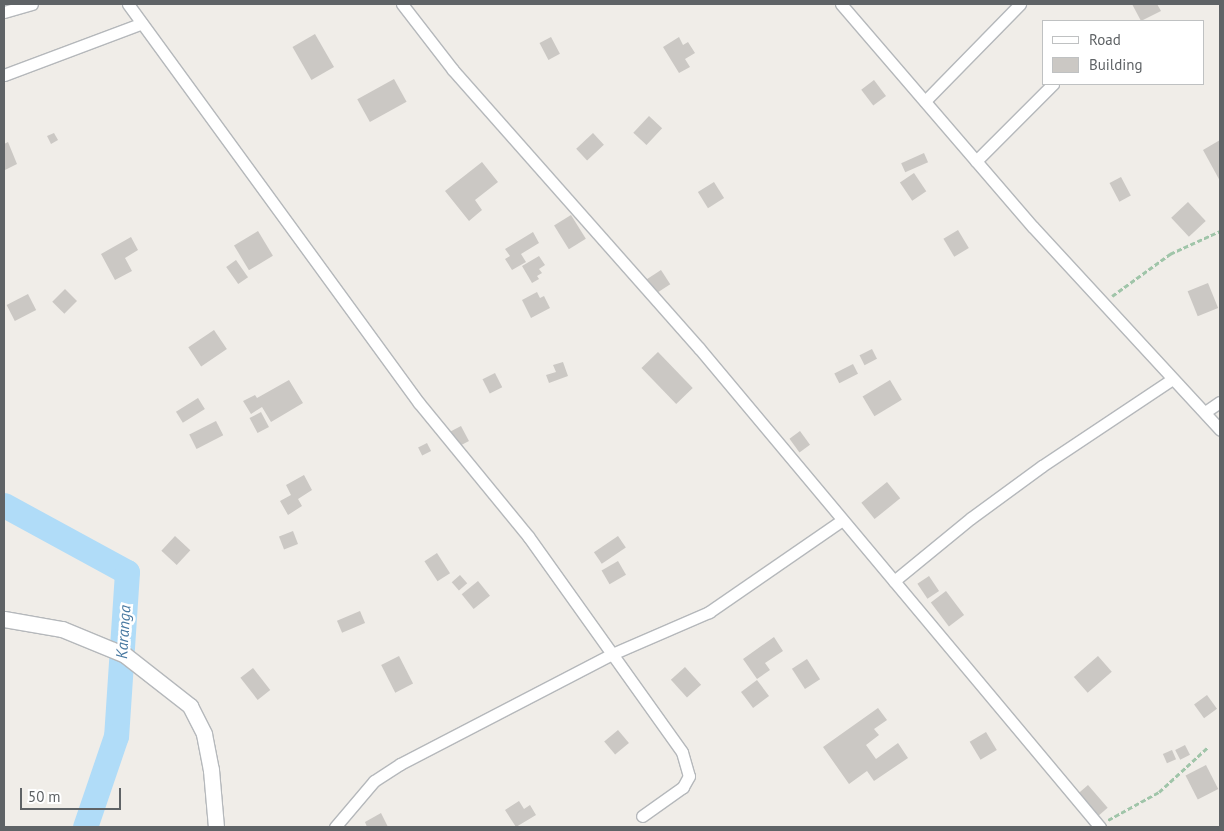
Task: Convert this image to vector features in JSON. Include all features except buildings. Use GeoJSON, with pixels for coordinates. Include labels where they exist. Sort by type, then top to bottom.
{"type":"FeatureCollection","features":[{"type":"Feature","properties":{"kind":"main road"},"geometry":{"type":"LineString","coordinates":[[4,620],[62,628],[125,655],[190,706],[204,734],[211,770],[216,827]]}},
{"type":"Feature","properties":{"kind":"street"},"geometry":{"type":"LineString","coordinates":[[4,12],[32,4]]}},
{"type":"Feature","properties":{"kind":"street"},"geometry":{"type":"LineString","coordinates":[[128,4],[419,403],[528,536],[688,764],[689,776],[682,787],[642,816]]}},
{"type":"Feature","properties":{"kind":"street"},"geometry":{"type":"LineString","coordinates":[[402,4],[453,70],[705,356],[841,521],[894,581],[1099,826]]}},
{"type":"Feature","properties":{"kind":"street"},"geometry":{"type":"LineString","coordinates":[[841,4],[976,161],[1171,380],[1205,412],[1220,430]]}},
{"type":"Feature","properties":{"kind":"street"},"geometry":{"type":"LineString","coordinates":[[925,101],[1020,4]]}},
{"type":"Feature","properties":{"kind":"street"},"geometry":{"type":"LineString","coordinates":[[4,76],[142,23]]}},
{"type":"Feature","properties":{"kind":"street"},"geometry":{"type":"LineString","coordinates":[[976,161],[1052,85]]}},
{"type":"Feature","properties":{"kind":"street"},"geometry":{"type":"LineString","coordinates":[[894,581],[970,518],[1042,466],[1171,380]]}},
{"type":"Feature","properties":{"kind":"street"},"geometry":{"type":"LineString","coordinates":[[1205,412],[1220,402]]}},
{"type":"Feature","properties":{"kind":"street"},"geometry":{"type":"LineString","coordinates":[[335,827],[374,780],[400,764],[612,654],[709,612],[841,521]]}},
{"type":"Feature","properties":{"kind":"path"},"geometry":{"type":"LineString","coordinates":[[1102,302],[1170,254],[1220,231]]}},
{"type":"Feature","properties":{"kind":"path"},"geometry":{"type":"LineString","coordinates":[[1099,826],[1160,792],[1208,747]]}},
{"type":"Feature","properties":{"kind":"waterway","name":"Karanga"},"geometry":{"type":"LineString","coordinates":[[4,505],[127,572],[116,736],[85,827]]}}]}
